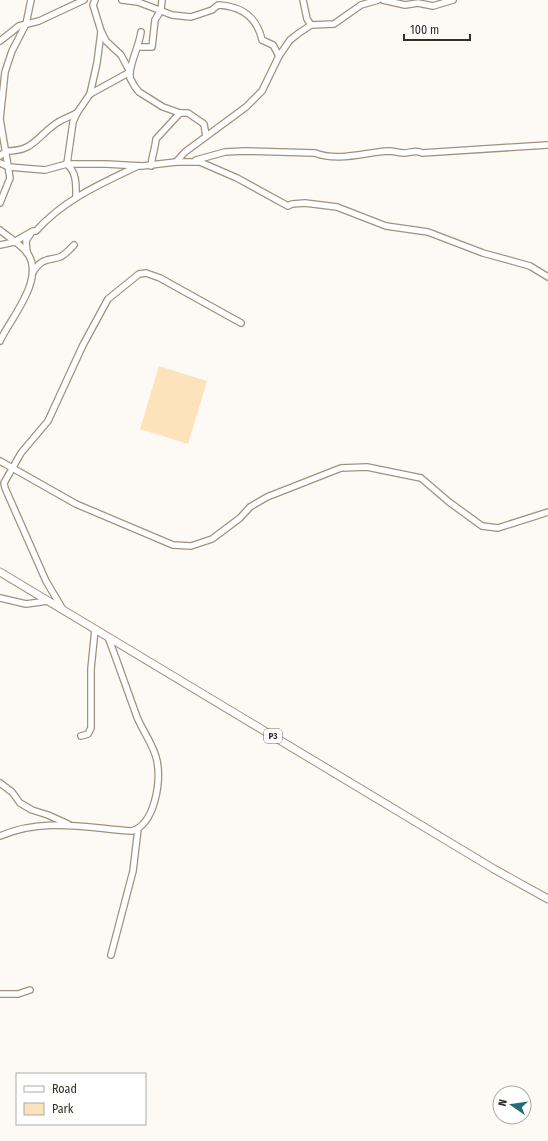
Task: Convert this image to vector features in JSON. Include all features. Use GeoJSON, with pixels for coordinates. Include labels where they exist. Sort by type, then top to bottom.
{"type":"FeatureCollection","features":[{"type":"Feature","properties":{"kind":"main road","name":"P3"},"geometry":{"type":"LineString","coordinates":[[0,572],[481,862],[548,899]]}},
{"type":"Feature","properties":{"kind":"street"},"geometry":{"type":"LineString","coordinates":[[0,203],[10,178],[10,167],[0,119],[4,72],[12,51],[26,24],[31,0]]}},
{"type":"Feature","properties":{"kind":"street"},"geometry":{"type":"LineString","coordinates":[[0,41],[19,26],[39,21],[84,0],[94,3],[101,31],[106,41],[121,54],[130,72]]}},
{"type":"Feature","properties":{"kind":"street"},"geometry":{"type":"LineString","coordinates":[[122,0],[138,2],[172,15],[191,17],[212,10],[218,5],[233,8],[246,13],[254,20],[259,27],[262,40],[273,45],[279,56]]}},
{"type":"Feature","properties":{"kind":"street"},"geometry":{"type":"LineString","coordinates":[[139,47],[152,47],[155,20],[161,10],[162,0]]}},
{"type":"Feature","properties":{"kind":"street"},"geometry":{"type":"LineString","coordinates":[[303,0],[307,19],[311,25]]}},
{"type":"Feature","properties":{"kind":"street"},"geometry":{"type":"LineString","coordinates":[[176,162],[185,152],[246,107],[262,91],[279,56],[290,40],[311,25],[334,24],[361,5],[378,0]]}},
{"type":"Feature","properties":{"kind":"street"},"geometry":{"type":"LineString","coordinates":[[383,0],[405,5],[418,3],[433,6],[453,0]]}},
{"type":"Feature","properties":{"kind":"street"},"geometry":{"type":"LineString","coordinates":[[67,164],[73,122],[77,113],[90,94],[101,31]]}},
{"type":"Feature","properties":{"kind":"street"},"geometry":{"type":"LineString","coordinates":[[141,32],[139,47],[132,59],[130,78],[139,92],[163,107],[180,113],[188,113],[204,124],[206,136]]}},
{"type":"Feature","properties":{"kind":"street"},"geometry":{"type":"LineString","coordinates":[[99,46],[106,41]]}},
{"type":"Feature","properties":{"kind":"street"},"geometry":{"type":"LineString","coordinates":[[90,94],[130,72]]}},
{"type":"Feature","properties":{"kind":"street"},"geometry":{"type":"LineString","coordinates":[[0,156],[6,150],[26,149],[40,139],[55,124],[77,113]]}},
{"type":"Feature","properties":{"kind":"street"},"geometry":{"type":"LineString","coordinates":[[151,166],[156,139],[180,113]]}},
{"type":"Feature","properties":{"kind":"street"},"geometry":{"type":"LineString","coordinates":[[0,163],[10,167],[45,170],[67,164],[151,166],[193,161],[211,155],[245,151],[315,153],[340,156],[390,151],[405,153],[419,151],[422,153],[547,145]]}},
{"type":"Feature","properties":{"kind":"street"},"geometry":{"type":"LineString","coordinates":[[193,161],[207,164],[237,178],[288,206],[292,204],[305,203],[337,207],[386,226],[428,232],[483,253],[530,266],[548,277]]}},
{"type":"Feature","properties":{"kind":"street"},"geometry":{"type":"LineString","coordinates":[[67,164],[72,169],[74,175],[76,197]]}},
{"type":"Feature","properties":{"kind":"street"},"geometry":{"type":"LineString","coordinates":[[0,245],[14,242],[32,231],[36,231],[46,220],[76,197],[140,165]]}},
{"type":"Feature","properties":{"kind":"street"},"geometry":{"type":"LineString","coordinates":[[0,230],[27,253]]}},
{"type":"Feature","properties":{"kind":"street"},"geometry":{"type":"LineString","coordinates":[[0,341],[5,330],[20,310],[32,272],[32,263],[27,253],[26,242],[32,231]]}},
{"type":"Feature","properties":{"kind":"street"},"geometry":{"type":"LineString","coordinates":[[32,272],[38,264],[44,260],[63,255],[74,245]]}},
{"type":"Feature","properties":{"kind":"street"},"geometry":{"type":"LineString","coordinates":[[62,609],[46,581],[5,488],[5,480],[21,453],[48,421],[83,345],[108,299],[139,274],[146,273],[160,278],[241,323]]}},
{"type":"Feature","properties":{"kind":"street"},"geometry":{"type":"LineString","coordinates":[[0,461],[76,504],[173,545],[182,547],[212,539],[240,518],[250,507],[266,497],[341,468],[367,467],[421,478],[448,502],[482,526],[498,528],[548,512]]}},
{"type":"Feature","properties":{"kind":"street"},"geometry":{"type":"LineString","coordinates":[[0,598],[26,604],[48,601]]}},
{"type":"Feature","properties":{"kind":"street"},"geometry":{"type":"LineString","coordinates":[[81,736],[88,734],[91,728],[91,669],[95,628]]}},
{"type":"Feature","properties":{"kind":"street"},"geometry":{"type":"LineString","coordinates":[[108,637],[137,717],[155,754],[157,763],[157,791],[155,801],[151,811],[138,830],[133,871],[111,955]]}},
{"type":"Feature","properties":{"kind":"street"},"geometry":{"type":"LineString","coordinates":[[0,783],[12,792],[20,803],[32,810],[70,824]]}},
{"type":"Feature","properties":{"kind":"street"},"geometry":{"type":"LineString","coordinates":[[0,836],[25,828],[70,824],[110,830],[138,830]]}},
{"type":"Feature","properties":{"kind":"street"},"geometry":{"type":"LineString","coordinates":[[0,994],[18,994],[30,990]]}},
{"type":"Feature","properties":{"kind":"green space"},"geometry":{"type":"Polygon","coordinates":[[[159,366],[207,381],[188,444],[140,429],[159,366]]]}}]}
